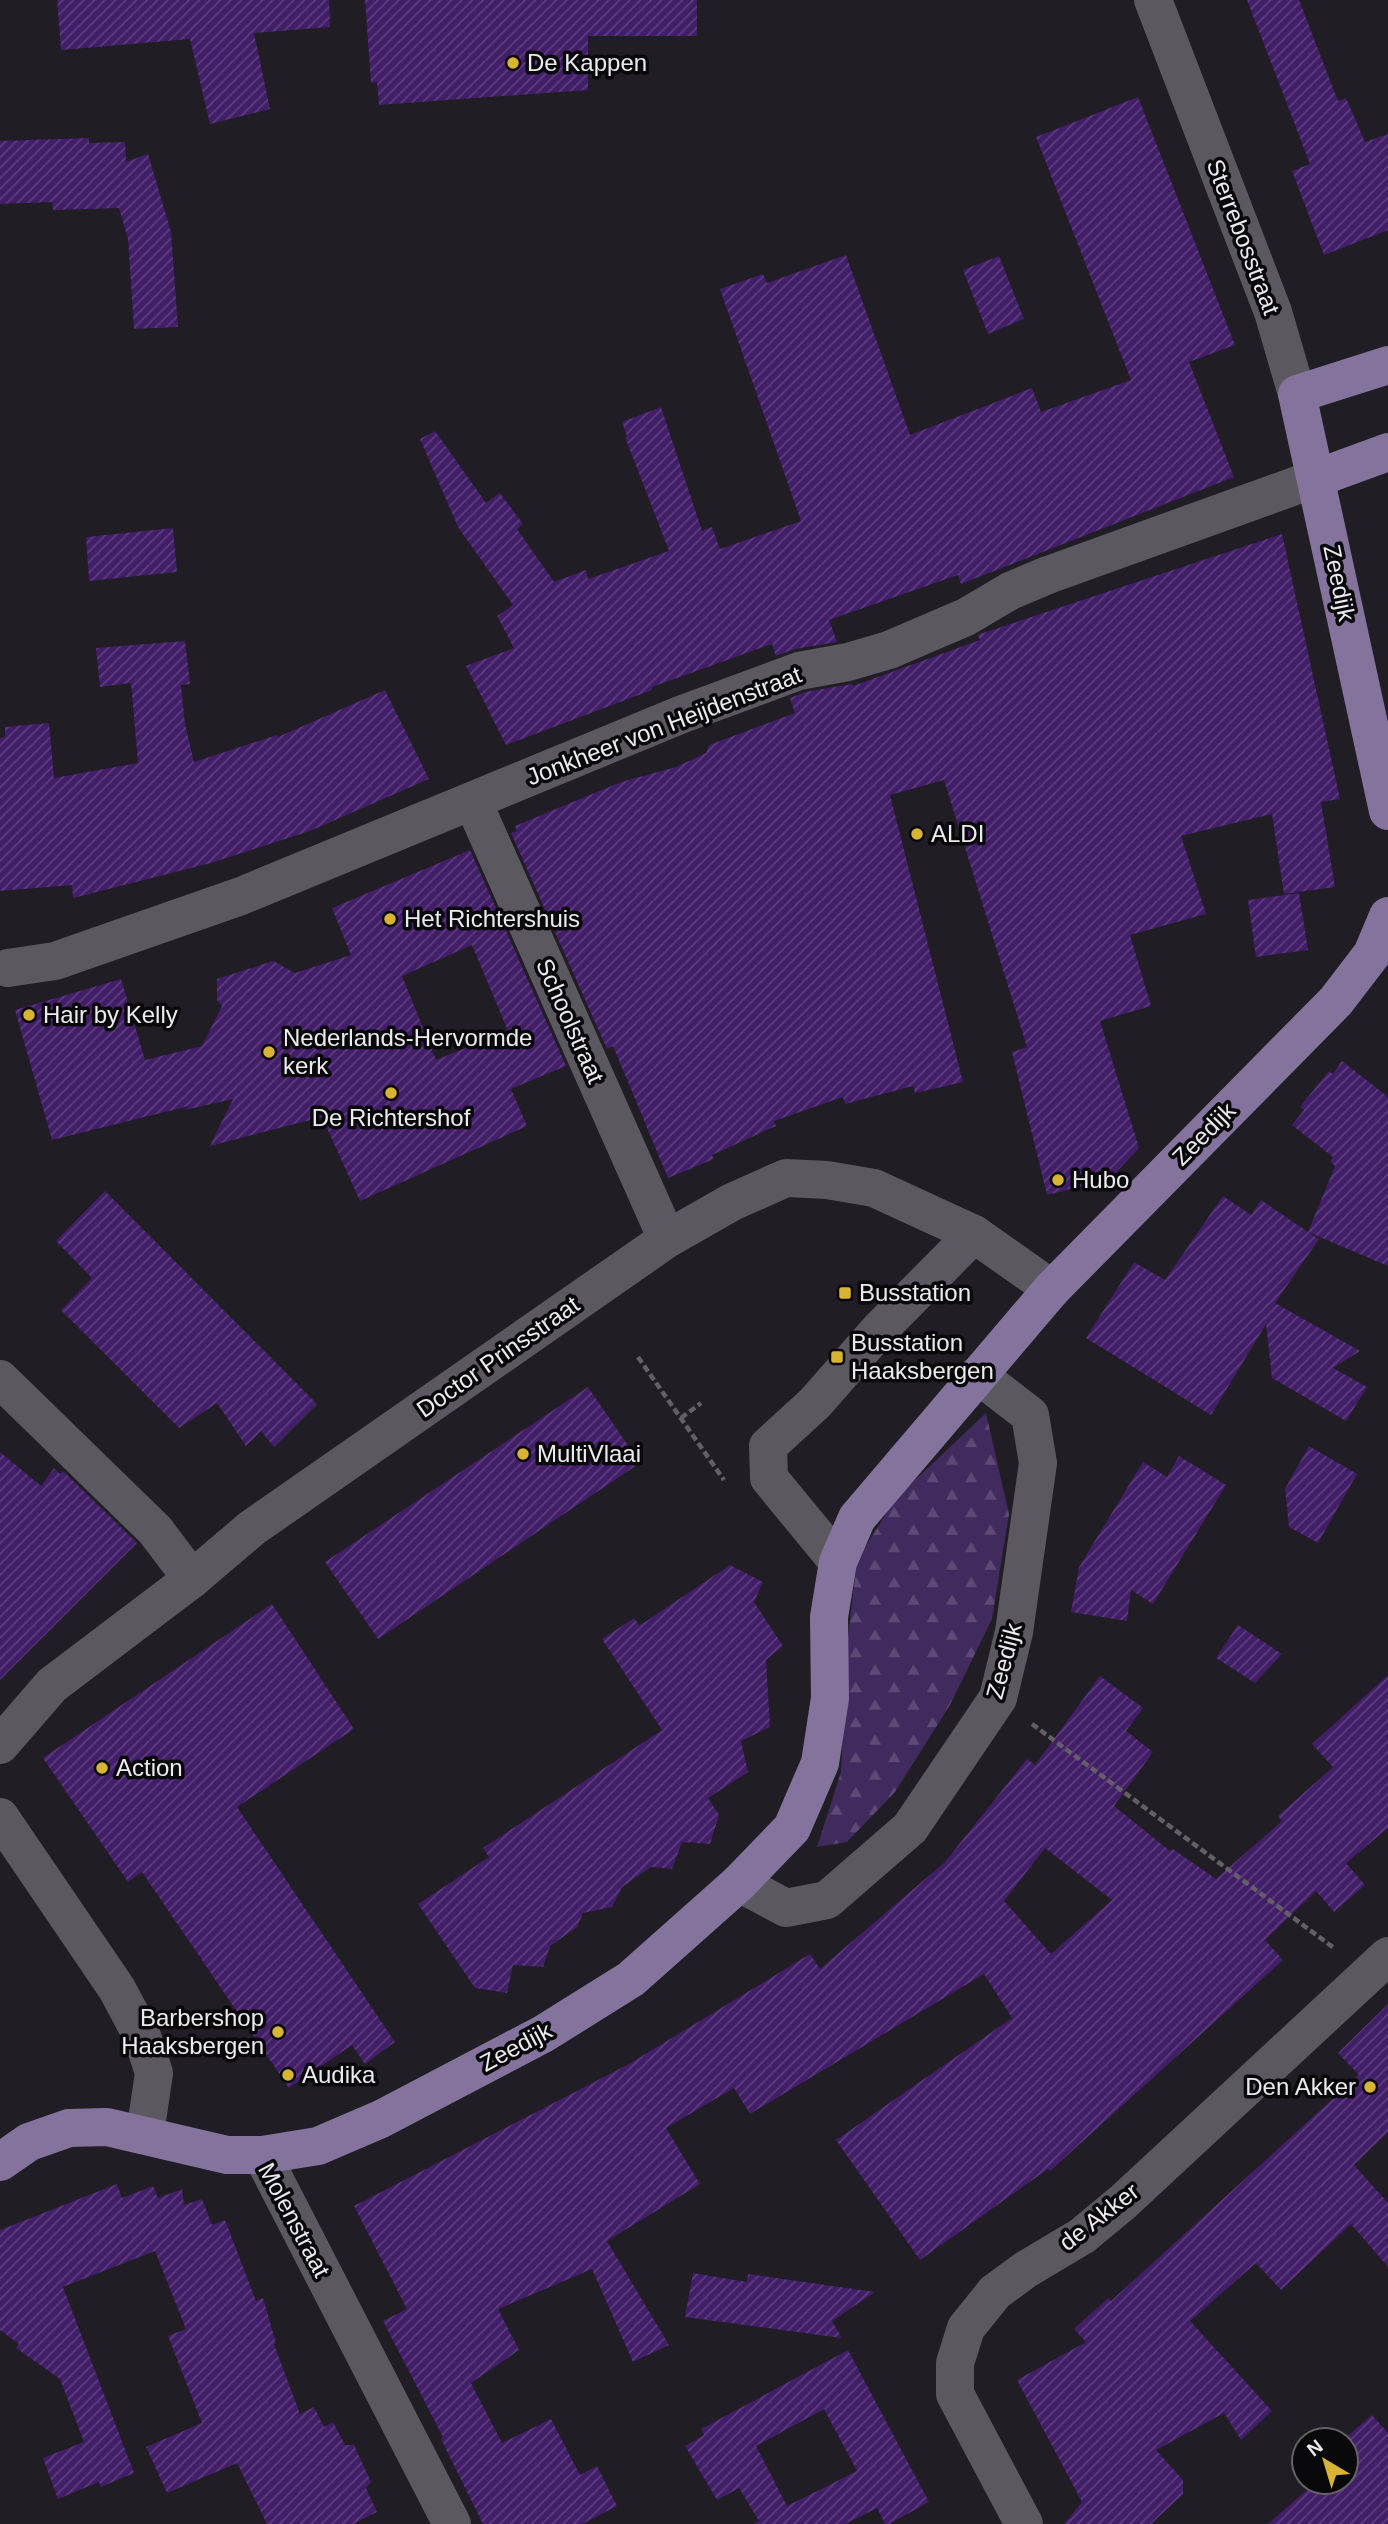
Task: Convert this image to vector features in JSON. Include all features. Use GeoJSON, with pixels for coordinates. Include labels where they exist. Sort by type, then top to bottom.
{"type":"FeatureCollection","features":[{"type":"Feature","properties":{"kind":"main road"},"geometry":{"type":"LineString","coordinates":[[1297,394],[1388,365]]}},
{"type":"Feature","properties":{"kind":"main road","name":"Sterrebosstraat"},"geometry":{"type":"LineString","coordinates":[[1297,394],[1317,478]]}},
{"type":"Feature","properties":{"kind":"main road"},"geometry":{"type":"LineString","coordinates":[[1317,478],[1388,452]]}},
{"type":"Feature","properties":{"kind":"main road","name":"Zeedijk"},"geometry":{"type":"LineString","coordinates":[[1317,478],[1388,811]]}},
{"type":"Feature","properties":{"kind":"main road","name":"Zeedijk"},"geometry":{"type":"LineString","coordinates":[[262,2155],[318,2146],[381,2119],[543,2034],[631,1979],[739,1883],[792,1828],[820,1763],[830,1698],[829,1617],[838,1562],[857,1518],[1052,1289],[1336,1002],[1380,961],[1388,916]]}},
{"type":"Feature","properties":{"kind":"main road","name":"Molenstraat"},"geometry":{"type":"LineString","coordinates":[[0,2162],[29,2143],[69,2128],[107,2127],[227,2155],[262,2155]]}},
{"type":"Feature","properties":{"kind":"street","name":"Sterrebosstraat"},"geometry":{"type":"LineString","coordinates":[[1153,0],[1273,312],[1297,394]]}},
{"type":"Feature","properties":{"kind":"street","name":"Jonkheer von Heijdenstraat"},"geometry":{"type":"LineString","coordinates":[[3,968],[55,961],[241,896],[680,715],[799,671],[848,662],[889,650],[966,617],[1010,591],[1048,575],[1317,478]]}},
{"type":"Feature","properties":{"kind":"street","name":"Schoolstraat"},"geometry":{"type":"LineString","coordinates":[[472,802],[667,1239]]}},
{"type":"Feature","properties":{"kind":"street","name":"Doctor Prinsstraat"},"geometry":{"type":"LineString","coordinates":[[0,1745],[52,1685],[192,1579],[252,1528],[667,1239],[732,1202],[786,1178],[827,1180],[874,1188],[974,1234],[1052,1289]]}},
{"type":"Feature","properties":{"kind":"street"},"geometry":{"type":"LineString","coordinates":[[838,1562],[769,1478],[768,1447],[815,1403],[888,1320],[974,1234]]}},
{"type":"Feature","properties":{"kind":"street","name":"Zeedijk"},"geometry":{"type":"LineString","coordinates":[[739,1883],[786,1908],[827,1900],[910,1828],[998,1698],[1014,1632],[1038,1464],[1030,1415],[978,1375]]}},
{"type":"Feature","properties":{"kind":"street"},"geometry":{"type":"LineString","coordinates":[[0,1379],[155,1530],[192,1579]]}},
{"type":"Feature","properties":{"kind":"street"},"geometry":{"type":"LineString","coordinates":[[0,1817],[117,1990],[142,2036],[154,2073],[145,2134]]}},
{"type":"Feature","properties":{"kind":"street","name":"de Akker"},"geometry":{"type":"LineString","coordinates":[[1024,2524],[955,2394],[955,2363],[966,2328],[995,2292],[1025,2270],[1082,2236],[1123,2202],[1378,1965]]}},
{"type":"Feature","properties":{"kind":"street","name":"Molenstraat"},"geometry":{"type":"LineString","coordinates":[[262,2155],[452,2524]]}},
{"type":"Feature","properties":{"kind":"path"},"geometry":{"type":"LineString","coordinates":[[638,1357],[739,1501],[769,1478]]}},
{"type":"Feature","properties":{"kind":"path"},"geometry":{"type":"LineString","coordinates":[[681,1418],[701,1403]]}},
{"type":"Feature","properties":{"kind":"path"},"geometry":{"type":"LineString","coordinates":[[998,1698],[1378,1965]]}},
{"type":"Feature","properties":{"kind":"green space"},"geometry":{"type":"Polygon","coordinates":[[[986,1413],[1009,1514],[992,1619],[950,1705],[895,1792],[847,1842],[817,1847],[841,1772],[848,1637],[857,1560],[896,1498],[986,1413]]]}},
{"type":"Feature","properties":{"kind":"building"},"geometry":{"type":"Polygon","coordinates":[[[57,0],[329,0],[330,27],[254,33],[270,109],[210,124],[190,39],[61,50],[57,0]]]}},
{"type":"Feature","properties":{"kind":"building","name":"De Kappen"},"geometry":{"type":"Polygon","coordinates":[[[365,0],[697,0],[697,36],[588,36],[588,90],[379,105],[377,82],[371,83],[365,0]]]}},
{"type":"Feature","properties":{"kind":"building"},"geometry":{"type":"Polygon","coordinates":[[[1247,0],[1299,0],[1338,101],[1346,98],[1365,142],[1388,134],[1388,230],[1324,255],[1292,171],[1310,164],[1247,0]]]}},
{"type":"Feature","properties":{"kind":"building"},"geometry":{"type":"Polygon","coordinates":[[[1138,97],[1235,345],[1189,362],[1234,477],[961,584],[958,575],[829,620],[837,642],[795,649],[776,656],[772,644],[652,687],[652,690],[506,745],[466,666],[514,648],[497,616],[513,605],[458,527],[420,439],[435,431],[486,503],[500,493],[523,524],[517,529],[554,582],[586,570],[588,579],[669,551],[625,437],[622,422],[661,407],[702,531],[712,527],[720,549],[801,521],[720,289],[763,274],[767,283],[846,255],[910,435],[1032,388],[1041,412],[1131,380],[1036,137],[1138,97]]]}},
{"type":"Feature","properties":{"kind":"building"},"geometry":{"type":"Polygon","coordinates":[[[89,138],[89,143],[125,142],[126,162],[148,154],[171,232],[178,327],[134,329],[128,239],[119,208],[53,210],[52,202],[0,204],[0,141],[89,138]]]}},
{"type":"Feature","properties":{"kind":"building"},"geometry":{"type":"Polygon","coordinates":[[[999,256],[1024,319],[988,334],[963,270],[999,256]]]}},
{"type":"Feature","properties":{"kind":"building"},"geometry":{"type":"Polygon","coordinates":[[[173,528],[177,572],[89,581],[86,537],[173,528]]]}},
{"type":"Feature","properties":{"kind":"building"},"geometry":{"type":"Polygon","coordinates":[[[1282,534],[1340,799],[1321,802],[1335,887],[1284,894],[1272,814],[1181,836],[1206,914],[1130,935],[1151,1006],[1100,1021],[1139,1148],[1110,1179],[1047,1195],[1012,1052],[1027,1047],[944,780],[890,795],[963,1082],[915,1093],[913,1086],[845,1104],[843,1097],[774,1121],[776,1126],[712,1155],[714,1159],[668,1178],[613,1046],[607,1049],[511,833],[517,831],[515,826],[621,782],[676,767],[706,753],[709,745],[795,713],[790,698],[805,692],[852,684],[853,686],[980,640],[980,634],[1282,534]]]}},
{"type":"Feature","properties":{"kind":"building"},"geometry":{"type":"Polygon","coordinates":[[[185,641],[190,684],[181,685],[185,724],[194,762],[277,735],[278,737],[385,690],[429,779],[310,831],[211,863],[73,898],[72,885],[0,891],[0,738],[5,737],[5,727],[49,723],[54,778],[138,763],[131,683],[100,687],[96,648],[185,641]]]}},
{"type":"Feature","properties":{"kind":"building"},"geometry":{"type":"Polygon","coordinates":[[[470,850],[566,1066],[511,1089],[527,1126],[360,1201],[322,1117],[210,1146],[233,1099],[185,1110],[189,1106],[52,1140],[15,1010],[121,979],[145,1060],[202,1046],[222,1006],[217,1000],[217,979],[273,961],[295,973],[351,955],[332,908],[470,850]],[[472,945],[402,976],[436,1060],[508,1031],[472,945]]]}},
{"type":"Feature","properties":{"kind":"building"},"geometry":{"type":"Polygon","coordinates":[[[1299,893],[1308,950],[1256,957],[1248,900],[1299,893]]]}},
{"type":"Feature","properties":{"kind":"building"},"geometry":{"type":"Polygon","coordinates":[[[1342,1061],[1388,1097],[1388,1266],[1308,1232],[1335,1166],[1330,1162],[1333,1157],[1292,1125],[1304,1110],[1300,1107],[1329,1071],[1333,1074],[1342,1061]]]}},
{"type":"Feature","properties":{"kind":"building"},"geometry":{"type":"Polygon","coordinates":[[[105,1191],[317,1404],[274,1447],[261,1431],[246,1446],[217,1403],[179,1428],[61,1310],[92,1278],[56,1241],[105,1191]]]}},
{"type":"Feature","properties":{"kind":"building"},"geometry":{"type":"Polygon","coordinates":[[[1223,1196],[1251,1215],[1261,1200],[1319,1239],[1275,1303],[1360,1351],[1333,1368],[1367,1387],[1346,1421],[1272,1378],[1266,1324],[1211,1415],[1086,1338],[1134,1262],[1165,1280],[1223,1196]]]}},
{"type":"Feature","properties":{"kind":"building"},"geometry":{"type":"Polygon","coordinates":[[[588,1387],[640,1463],[378,1639],[325,1562],[588,1387]]]}},
{"type":"Feature","properties":{"kind":"building"},"geometry":{"type":"Polygon","coordinates":[[[1309,1446],[1357,1474],[1318,1543],[1289,1527],[1285,1489],[1309,1446]]]}},
{"type":"Feature","properties":{"kind":"building"},"geometry":{"type":"Polygon","coordinates":[[[0,1452],[41,1486],[54,1468],[60,1474],[63,1471],[137,1543],[0,1680],[0,1452]]]}},
{"type":"Feature","properties":{"kind":"building"},"geometry":{"type":"Polygon","coordinates":[[[1179,1456],[1226,1485],[1153,1604],[1131,1590],[1127,1621],[1071,1612],[1079,1567],[1143,1462],[1167,1477],[1179,1456]]]}},
{"type":"Feature","properties":{"kind":"building"},"geometry":{"type":"Polygon","coordinates":[[[730,1565],[763,1582],[754,1602],[783,1646],[766,1660],[770,1727],[741,1741],[748,1772],[708,1798],[719,1815],[710,1844],[682,1842],[672,1869],[651,1867],[622,1887],[612,1907],[583,1913],[577,1927],[550,1946],[543,1967],[513,1965],[507,1993],[475,1988],[418,1904],[489,1857],[483,1848],[662,1730],[602,1639],[634,1618],[639,1626],[730,1565]]]}},
{"type":"Feature","properties":{"kind":"building"},"geometry":{"type":"Polygon","coordinates":[[[272,1604],[354,1729],[237,1807],[395,2042],[365,2064],[352,2045],[289,2088],[142,1872],[128,1882],[43,1758],[272,1604]]]}},
{"type":"Feature","properties":{"kind":"building"},"geometry":{"type":"Polygon","coordinates":[[[1238,1625],[1282,1654],[1255,1683],[1216,1658],[1238,1625]]]}},
{"type":"Feature","properties":{"kind":"building"},"geometry":{"type":"Polygon","coordinates":[[[1388,1675],[1388,1828],[1346,1863],[1365,1885],[1334,1912],[1316,1891],[1265,1940],[1283,1960],[1050,2171],[1048,2169],[920,2260],[836,2140],[1012,2018],[984,1974],[750,2114],[734,2088],[666,2128],[700,2184],[607,2241],[669,2345],[633,2362],[592,2269],[498,2309],[519,2350],[471,2383],[502,2443],[551,2419],[580,2475],[597,2466],[617,2506],[582,2524],[483,2524],[441,2439],[443,2437],[383,2321],[407,2309],[354,2206],[629,2064],[810,1954],[820,1969],[945,1862],[1027,1759],[1035,1765],[1100,1676],[1143,1708],[1126,1731],[1153,1752],[1114,1806],[1170,1851],[1173,1849],[1216,1879],[1282,1821],[1278,1816],[1333,1767],[1312,1744],[1388,1675]],[[1045,1848],[1004,1901],[1051,1954],[1112,1900],[1045,1848]]]}},
{"type":"Feature","properties":{"kind":"building"},"geometry":{"type":"Polygon","coordinates":[[[1388,2004],[1388,2132],[1354,2165],[1388,2203],[1388,2267],[1351,2224],[1281,2290],[1256,2263],[1190,2321],[1272,2411],[1241,2440],[1224,2413],[1156,2450],[1183,2480],[1183,2494],[1151,2524],[1064,2524],[1082,2502],[1017,2380],[1086,2342],[1074,2329],[1108,2298],[1111,2301],[1359,2075],[1338,2053],[1388,2004]]]}},
{"type":"Feature","properties":{"kind":"building"},"geometry":{"type":"Polygon","coordinates":[[[117,2184],[122,2198],[153,2186],[158,2198],[182,2189],[184,2205],[202,2199],[212,2225],[225,2220],[256,2301],[263,2298],[276,2343],[274,2344],[300,2414],[314,2407],[324,2427],[333,2422],[345,2445],[354,2445],[371,2482],[366,2488],[377,2512],[353,2524],[267,2524],[237,2463],[167,2493],[146,2447],[202,2423],[168,2336],[186,2329],[155,2251],[63,2287],[134,2473],[101,2487],[99,2482],[58,2499],[43,2458],[84,2442],[60,2379],[16,2348],[19,2344],[0,2330],[0,2230],[117,2184]]]}},
{"type":"Feature","properties":{"kind":"building"},"geometry":{"type":"Polygon","coordinates":[[[693,2273],[747,2282],[748,2274],[875,2292],[832,2321],[842,2338],[685,2317],[693,2273]]]}},
{"type":"Feature","properties":{"kind":"building"},"geometry":{"type":"Polygon","coordinates":[[[848,2350],[929,2502],[889,2524],[885,2524],[877,2508],[845,2524],[753,2524],[759,2521],[739,2488],[717,2500],[685,2446],[704,2435],[701,2429],[848,2350]],[[824,2409],[756,2446],[787,2506],[857,2471],[824,2409]]]}},
{"type":"Feature","properties":{"kind":"building"},"geometry":{"type":"Polygon","coordinates":[[[1372,2415],[1388,2433],[1388,2524],[1268,2524],[1300,2496],[1360,2496],[1359,2426],[1372,2415]]]}},
{"type":"Feature","properties":{"kind":"place","name":"De Kappen"},"geometry":{"type":"Point","coordinates":[513,63]}},
{"type":"Feature","properties":{"kind":"place","name":"ALDI"},"geometry":{"type":"Point","coordinates":[917,834]}},
{"type":"Feature","properties":{"kind":"place","name":"Het Richtershuis"},"geometry":{"type":"Point","coordinates":[390,919]}},
{"type":"Feature","properties":{"kind":"place","name":"Hair by Kelly"},"geometry":{"type":"Point","coordinates":[29,1015]}},
{"type":"Feature","properties":{"kind":"place","name":"Nederlands-Hervormde kerk"},"geometry":{"type":"Point","coordinates":[269,1052]}},
{"type":"Feature","properties":{"kind":"place","name":"De Richtershof"},"geometry":{"type":"Point","coordinates":[391,1093]}},
{"type":"Feature","properties":{"kind":"place","name":"Hubo"},"geometry":{"type":"Point","coordinates":[1058,1180]}},
{"type":"Feature","properties":{"kind":"place","name":"Busstation"},"geometry":{"type":"Point","coordinates":[845,1293]}},
{"type":"Feature","properties":{"kind":"place","name":"Busstation Haaksbergen"},"geometry":{"type":"Point","coordinates":[837,1357]}},
{"type":"Feature","properties":{"kind":"place","name":"MultiVlaai"},"geometry":{"type":"Point","coordinates":[523,1454]}},
{"type":"Feature","properties":{"kind":"place","name":"Action"},"geometry":{"type":"Point","coordinates":[102,1768]}},
{"type":"Feature","properties":{"kind":"place","name":"Barbershop Haaksbergen"},"geometry":{"type":"Point","coordinates":[278,2032]}},
{"type":"Feature","properties":{"kind":"place","name":"Audika"},"geometry":{"type":"Point","coordinates":[288,2075]}},
{"type":"Feature","properties":{"kind":"place","name":"Den Akker"},"geometry":{"type":"Point","coordinates":[1370,2087]}}]}
